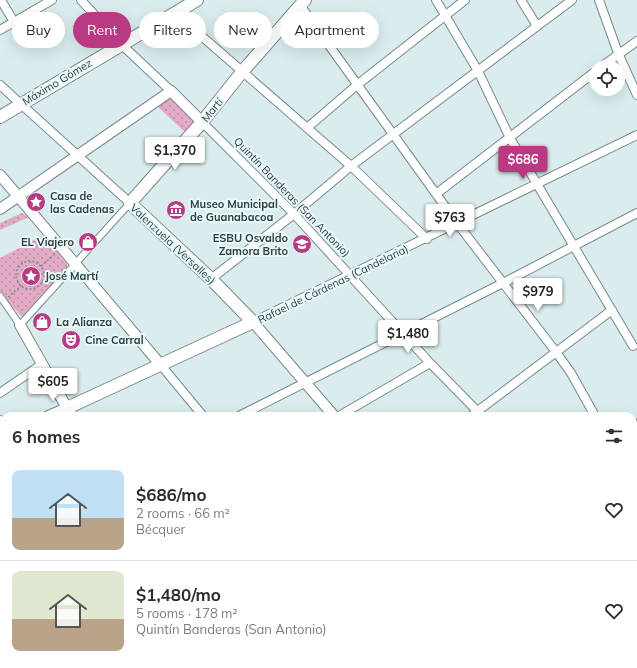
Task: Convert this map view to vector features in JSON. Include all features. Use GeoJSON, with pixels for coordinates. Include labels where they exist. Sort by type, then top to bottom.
{"type":"FeatureCollection","features":[{"type":"Feature","properties":{"kind":"main road","name":"Máximo Gómez"},"geometry":{"type":"LineString","coordinates":[[177,12],[196,0]]}},
{"type":"Feature","properties":{"kind":"main road","name":"Martí"},"geometry":{"type":"LineString","coordinates":[[130,204],[202,122],[301,2]]}},
{"type":"Feature","properties":{"kind":"main road","name":"Máximo Gómez"},"geometry":{"type":"LineString","coordinates":[[0,117],[114,48]]}},
{"type":"Feature","properties":{"kind":"main road","name":"Valenzuela (Versalles)"},"geometry":{"type":"LineString","coordinates":[[130,204],[211,279],[254,322]]}},
{"type":"Feature","properties":{"kind":"main road","name":"Rafael de Cárdenas (Candelaria)"},"geometry":{"type":"LineString","coordinates":[[69,412],[160,364],[254,322]]}},
{"type":"Feature","properties":{"kind":"street"},"geometry":{"type":"LineString","coordinates":[[1,0],[12,19]]}},
{"type":"Feature","properties":{"kind":"street"},"geometry":{"type":"LineString","coordinates":[[31,12],[52,0]]}},
{"type":"Feature","properties":{"kind":"street","name":"Quintín Banderas (San Antonio)"},"geometry":{"type":"LineString","coordinates":[[81,0],[92,12]]}},
{"type":"Feature","properties":{"kind":"street"},"geometry":{"type":"LineString","coordinates":[[436,0],[478,70],[510,138],[634,346]]}},
{"type":"Feature","properties":{"kind":"street"},"geometry":{"type":"LineString","coordinates":[[307,128],[357,85],[465,0]]}},
{"type":"Feature","properties":{"kind":"street"},"geometry":{"type":"LineString","coordinates":[[521,0],[537,26]]}},
{"type":"Feature","properties":{"kind":"street"},"geometry":{"type":"LineString","coordinates":[[211,279],[294,214],[351,166],[572,0]]}},
{"type":"Feature","properties":{"kind":"street"},"geometry":{"type":"LineString","coordinates":[[599,0],[618,53],[637,94]]}},
{"type":"Feature","properties":{"kind":"street"},"geometry":{"type":"LineString","coordinates":[[301,2],[357,85],[394,134],[457,223],[571,373],[592,412]]}},
{"type":"Feature","properties":{"kind":"street"},"geometry":{"type":"LineString","coordinates":[[0,30],[12,23]]}},
{"type":"Feature","properties":{"kind":"street"},"geometry":{"type":"LineString","coordinates":[[206,40],[351,166],[427,239]]}},
{"type":"Feature","properties":{"kind":"street"},"geometry":{"type":"LineString","coordinates":[[610,60],[637,41]]}},
{"type":"Feature","properties":{"kind":"street","name":"Quintín Banderas (San Antonio)"},"geometry":{"type":"LineString","coordinates":[[125,48],[171,91],[294,214],[475,412]]}},
{"type":"Feature","properties":{"kind":"street"},"geometry":{"type":"LineString","coordinates":[[436,194],[589,76]]}},
{"type":"Feature","properties":{"kind":"street","name":"Valenzuela (Versalles)"},"geometry":{"type":"LineString","coordinates":[[0,85],[130,204]]}},
{"type":"Feature","properties":{"kind":"street"},"geometry":{"type":"LineString","coordinates":[[0,209],[171,91]]}},
{"type":"Feature","properties":{"kind":"street","name":"Rafael de Cárdenas (Candelaria)"},"geometry":{"type":"LineString","coordinates":[[254,322],[427,239],[637,135]]}},
{"type":"Feature","properties":{"kind":"street"},"geometry":{"type":"LineString","coordinates":[[0,175],[200,412]]}},
{"type":"Feature","properties":{"kind":"street","name":"Martí"},"geometry":{"type":"LineString","coordinates":[[20,325],[130,204]]}},
{"type":"Feature","properties":{"kind":"street"},"geometry":{"type":"LineString","coordinates":[[247,412],[503,283],[637,213]]}},
{"type":"Feature","properties":{"kind":"street"},"geometry":{"type":"LineString","coordinates":[[2,299],[20,325],[69,412]]}},
{"type":"Feature","properties":{"kind":"street"},"geometry":{"type":"LineString","coordinates":[[480,412],[612,310]]}},
{"type":"Feature","properties":{"kind":"street","name":"Valenzuela (Versalles)"},"geometry":{"type":"LineString","coordinates":[[254,322],[331,412]]}},
{"type":"Feature","properties":{"kind":"street"},"geometry":{"type":"LineString","coordinates":[[346,412],[430,363]]}},
{"type":"Feature","properties":{"kind":"street"},"geometry":{"type":"LineString","coordinates":[[0,393],[42,364]]}},
{"type":"Feature","properties":{"kind":"path"},"geometry":{"type":"LineString","coordinates":[[41,266],[61,248]]}},
{"type":"Feature","properties":{"kind":"path"},"geometry":{"type":"LineString","coordinates":[[33,261],[41,266],[44,274],[41,285],[33,290],[24,289],[20,286],[16,278],[16,273],[20,265],[33,261]]}},
{"type":"Feature","properties":{"kind":"path"},"geometry":{"type":"LineString","coordinates":[[2,299],[20,286]]}},
{"type":"Feature","properties":{"kind":"shaded area"},"geometry":{"type":"Polygon","coordinates":[[[170,95],[198,121],[187,134],[156,105],[170,95]]]}},
{"type":"Feature","properties":{"kind":"shaded area"},"geometry":{"type":"Polygon","coordinates":[[[22,213],[29,217],[0,230],[0,223],[22,213]]]}},
{"type":"Feature","properties":{"kind":"shaded area"},"geometry":{"type":"Polygon","coordinates":[[[44,235],[67,264],[67,271],[24,317],[21,316],[0,293],[0,258],[44,235]]]}},
{"type":"Feature","properties":{"kind":"place","name":"Casa de las Cadenas"},"geometry":{"type":"Point","coordinates":[36,202]}},
{"type":"Feature","properties":{"kind":"place","name":"Museo Municipal de Guanabacoa"},"geometry":{"type":"Point","coordinates":[176,210]}},
{"type":"Feature","properties":{"kind":"place","name":"EL Viajero"},"geometry":{"type":"Point","coordinates":[88,242]}},
{"type":"Feature","properties":{"kind":"place","name":"ESBU Osvaldo Zamora Brito"},"geometry":{"type":"Point","coordinates":[302,244]}},
{"type":"Feature","properties":{"kind":"place","name":"José Martí"},"geometry":{"type":"Point","coordinates":[31,276]}},
{"type":"Feature","properties":{"kind":"place","name":"La Alianza"},"geometry":{"type":"Point","coordinates":[42,322]}},
{"type":"Feature","properties":{"kind":"place","name":"Cine Carral"},"geometry":{"type":"Point","coordinates":[71,340]}}]}
